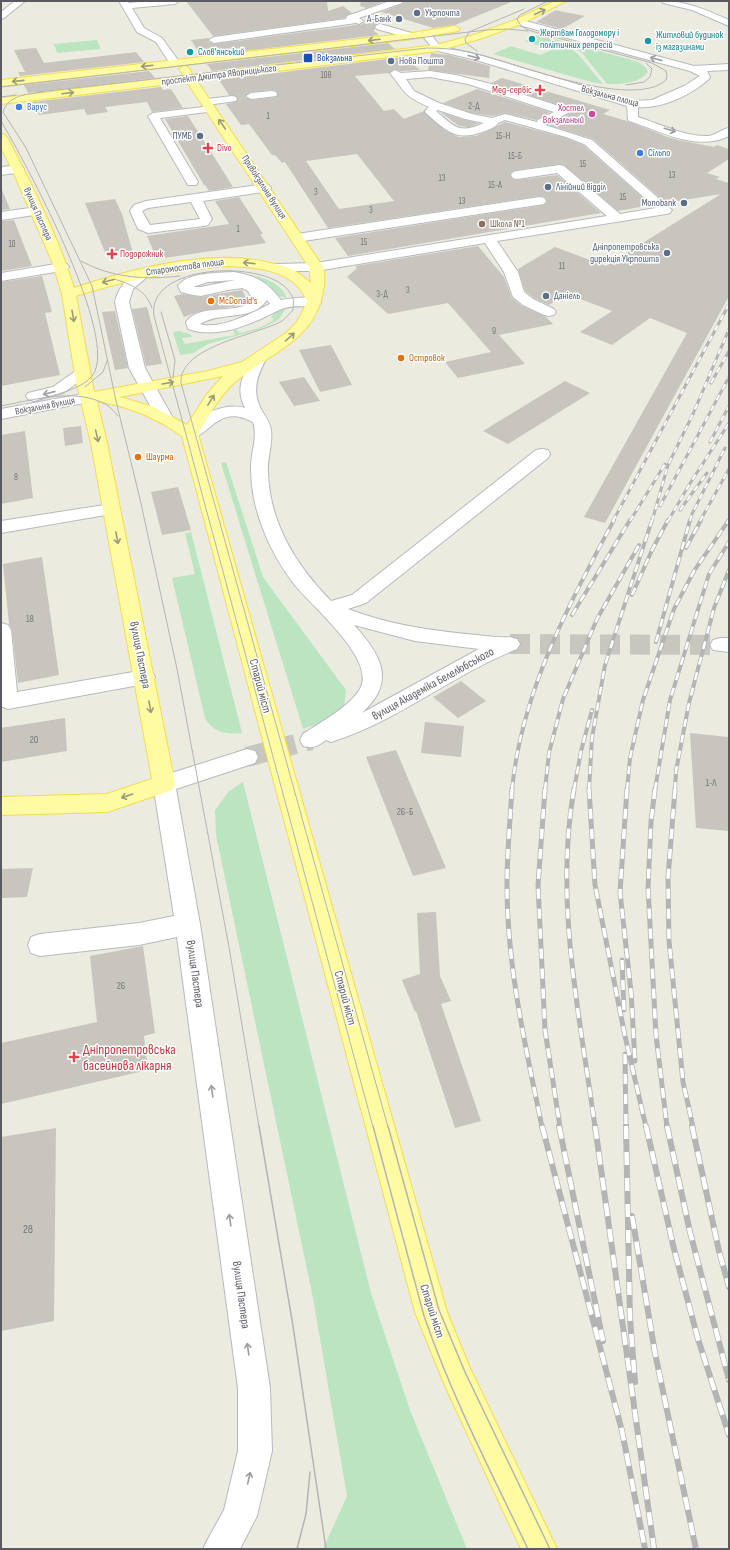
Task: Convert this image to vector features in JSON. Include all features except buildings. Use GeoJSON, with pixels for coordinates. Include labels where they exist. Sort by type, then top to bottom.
{"type":"FeatureCollection","features":[{"type":"Feature","properties":{"kind":"main road","name":"проспект Дмитра Яворницького"},"geometry":{"type":"LineString","coordinates":[[1,101],[190,79],[383,59],[437,48],[480,36],[518,22],[562,1]]}},
{"type":"Feature","properties":{"kind":"main road"},"geometry":{"type":"LineString","coordinates":[[494,21],[518,22]]}},
{"type":"Feature","properties":{"kind":"main road","name":"проспект Дмитра Яворницького"},"geometry":{"type":"LineString","coordinates":[[1,83],[412,36],[466,26]]}},
{"type":"Feature","properties":{"kind":"main road","name":"Привокзальна вулиця"},"geometry":{"type":"LineString","coordinates":[[177,63],[209,105],[316,267],[318,283],[314,302]]}},
{"type":"Feature","properties":{"kind":"main road","name":"вулиця Пастера"},"geometry":{"type":"LineString","coordinates":[[1,137],[37,210],[62,268],[69,294]]}},
{"type":"Feature","properties":{"kind":"main road","name":"Старомостова площа"},"geometry":{"type":"LineString","coordinates":[[69,294],[102,283],[146,272],[200,263],[230,261],[247,262],[277,268],[288,272],[305,285],[314,302]]}},
{"type":"Feature","properties":{"kind":"main road"},"geometry":{"type":"LineString","coordinates":[[69,294],[82,373],[88,398]]}},
{"type":"Feature","properties":{"kind":"main road"},"geometry":{"type":"LineString","coordinates":[[88,398],[116,401],[165,418],[190,434],[214,395],[234,375],[276,348],[299,328],[308,316],[314,302]]}},
{"type":"Feature","properties":{"kind":"main road"},"geometry":{"type":"LineString","coordinates":[[88,398],[210,375],[260,358]]}},
{"type":"Feature","properties":{"kind":"main road","name":"вулиця Пастера"},"geometry":{"type":"LineString","coordinates":[[88,398],[145,677],[164,784]]}},
{"type":"Feature","properties":{"kind":"main road","name":"Старий міст"},"geometry":{"type":"LineString","coordinates":[[190,434],[429,1305],[441,1340],[457,1377],[539,1549]]}},
{"type":"Feature","properties":{"kind":"main road"},"geometry":{"type":"LineString","coordinates":[[1,806],[107,803],[164,784]]}},
{"type":"Feature","properties":{"kind":"street"},"geometry":{"type":"LineString","coordinates":[[1,16],[22,1]]}},
{"type":"Feature","properties":{"kind":"street"},"geometry":{"type":"LineString","coordinates":[[175,1],[125,4],[140,30],[159,40],[177,63]]}},
{"type":"Feature","properties":{"kind":"street"},"geometry":{"type":"LineString","coordinates":[[214,40],[362,22],[350,18],[399,1]]}},
{"type":"Feature","properties":{"kind":"street"},"geometry":{"type":"LineString","coordinates":[[666,1],[702,10],[729,23]]}},
{"type":"Feature","properties":{"kind":"street"},"geometry":{"type":"LineString","coordinates":[[682,4],[704,1]]}},
{"type":"Feature","properties":{"kind":"street"},"geometry":{"type":"LineString","coordinates":[[518,22],[699,72],[726,71]]}},
{"type":"Feature","properties":{"kind":"street"},"geometry":{"type":"LineString","coordinates":[[380,27],[412,36]]}},
{"type":"Feature","properties":{"kind":"street"},"geometry":{"type":"LineString","coordinates":[[426,34],[437,48]]}},
{"type":"Feature","properties":{"kind":"street","name":"Вокзальна площа"},"geometry":{"type":"LineString","coordinates":[[437,48],[479,58],[632,104],[645,105],[662,101],[702,80],[705,77],[699,72]]}},
{"type":"Feature","properties":{"kind":"street"},"geometry":{"type":"LineString","coordinates":[[277,268],[316,267],[666,210],[588,142],[570,135],[505,117],[492,120],[480,117],[468,117],[450,108],[436,106],[416,98],[408,91],[398,74],[440,75],[478,84],[564,111],[542,122]]}},
{"type":"Feature","properties":{"kind":"street"},"geometry":{"type":"LineString","coordinates":[[251,96],[272,94]]}},
{"type":"Feature","properties":{"kind":"street"},"geometry":{"type":"LineString","coordinates":[[192,182],[153,116],[232,99]]}},
{"type":"Feature","properties":{"kind":"street"},"geometry":{"type":"LineString","coordinates":[[655,111],[632,104],[633,119],[700,138],[716,138],[729,131]]}},
{"type":"Feature","properties":{"kind":"street"},"geometry":{"type":"LineString","coordinates":[[436,106],[430,111],[448,127],[461,134],[472,133],[493,123],[492,120]]}},
{"type":"Feature","properties":{"kind":"street"},"geometry":{"type":"LineString","coordinates":[[1,171],[18,169]]}},
{"type":"Feature","properties":{"kind":"street"},"geometry":{"type":"LineString","coordinates":[[517,175],[560,169],[617,218]]}},
{"type":"Feature","properties":{"kind":"street"},"geometry":{"type":"LineString","coordinates":[[195,198],[206,219],[204,222],[148,229],[143,226],[136,211],[138,208],[146,205],[195,198],[265,188]]}},
{"type":"Feature","properties":{"kind":"street"},"geometry":{"type":"LineString","coordinates":[[297,238],[540,201]]}},
{"type":"Feature","properties":{"kind":"street"},"geometry":{"type":"LineString","coordinates":[[1,216],[37,210]]}},
{"type":"Feature","properties":{"kind":"street"},"geometry":{"type":"LineString","coordinates":[[506,237],[540,240],[594,234]]}},
{"type":"Feature","properties":{"kind":"street"},"geometry":{"type":"LineString","coordinates":[[489,239],[511,272],[518,294],[528,302],[549,312]]}},
{"type":"Feature","properties":{"kind":"street"},"geometry":{"type":"LineString","coordinates":[[1,277],[62,268]]}},
{"type":"Feature","properties":{"kind":"street"},"geometry":{"type":"LineString","coordinates":[[146,272],[130,284],[123,293],[122,302],[138,368],[165,418]]}},
{"type":"Feature","properties":{"kind":"street"},"geometry":{"type":"LineString","coordinates":[[278,305],[260,284],[244,278],[234,276],[210,278],[192,282],[185,286],[189,291],[194,291],[243,284],[253,288],[260,300],[255,306],[248,309],[196,319],[192,324],[200,329],[217,328],[243,322],[278,305],[294,302],[314,302]]}},
{"type":"Feature","properties":{"kind":"street"},"geometry":{"type":"LineString","coordinates":[[260,358],[250,375],[247,388],[252,407],[259,419],[263,431],[259,466],[260,483],[264,504],[279,546],[292,568],[309,589],[328,608],[359,599],[542,454]]}},
{"type":"Feature","properties":{"kind":"street","name":"Вокзальна вулиця"},"geometry":{"type":"LineString","coordinates":[[1,402],[58,390],[82,373]]}},
{"type":"Feature","properties":{"kind":"street","name":"Вокзальна вулиця"},"geometry":{"type":"LineString","coordinates":[[1,414],[88,398]]}},
{"type":"Feature","properties":{"kind":"street"},"geometry":{"type":"LineString","coordinates":[[190,434],[203,422],[221,413],[239,411],[247,412],[259,419]]}},
{"type":"Feature","properties":{"kind":"street"},"geometry":{"type":"LineString","coordinates":[[1,527],[111,509]]}},
{"type":"Feature","properties":{"kind":"street","name":"вулиця Академіка Белелюбського"},"geometry":{"type":"LineString","coordinates":[[328,608],[369,624],[422,637],[462,642],[510,644],[491,650],[475,658],[393,708],[338,732],[311,740],[356,706],[368,694],[373,681],[374,670],[367,655],[328,608]]}},
{"type":"Feature","properties":{"kind":"street"},"geometry":{"type":"LineString","coordinates":[[1,630],[8,701],[145,677]]}},
{"type":"Feature","properties":{"kind":"street"},"geometry":{"type":"LineString","coordinates":[[164,784],[247,757]]}},
{"type":"Feature","properties":{"kind":"street","name":"вулиця Пастера"},"geometry":{"type":"LineString","coordinates":[[164,784],[188,924],[254,1388],[255,1451],[240,1516],[221,1549]]}},
{"type":"Feature","properties":{"kind":"street"},"geometry":{"type":"LineString","coordinates":[[40,945],[140,934],[188,924]]}},
{"type":"Feature","properties":{"kind":"green space"},"geometry":{"type":"Polygon","coordinates":[[[539,35],[561,41],[578,54],[603,84],[591,82],[493,54],[511,46],[540,55],[552,50],[524,41],[539,35]]]}},
{"type":"Feature","properties":{"kind":"green space"},"geometry":{"type":"Polygon","coordinates":[[[97,40],[101,49],[57,53],[54,44],[97,40]]]}},
{"type":"Feature","properties":{"kind":"green space"},"geometry":{"type":"Polygon","coordinates":[[[566,42],[639,62],[648,72],[640,79],[635,81],[607,84],[582,53],[566,42]]]}},
{"type":"Feature","properties":{"kind":"green space"},"geometry":{"type":"Polygon","coordinates":[[[239,273],[260,277],[279,286],[287,298],[276,295],[267,284],[252,277],[183,283],[174,286],[188,280],[239,273]]]}},
{"type":"Feature","properties":{"kind":"green space"},"geometry":{"type":"Polygon","coordinates":[[[287,307],[278,320],[260,329],[208,344],[193,353],[180,355],[173,332],[179,331],[190,334],[192,337],[182,338],[185,344],[235,335],[233,330],[237,330],[240,333],[259,328],[274,320],[271,317],[278,309],[287,307]]]}},
{"type":"Feature","properties":{"kind":"green space"},"geometry":{"type":"Polygon","coordinates":[[[226,462],[263,577],[346,690],[344,704],[339,712],[324,721],[303,729],[221,463],[226,462]]]}},
{"type":"Feature","properties":{"kind":"green space"},"geometry":{"type":"Polygon","coordinates":[[[191,532],[242,733],[220,732],[212,727],[205,718],[172,578],[195,574],[185,533],[191,532]]]}},
{"type":"Feature","properties":{"kind":"green space"},"geometry":{"type":"Polygon","coordinates":[[[243,782],[371,1293],[410,1410],[467,1549],[323,1549],[347,1496],[313,1298],[216,835],[215,810],[229,791],[243,782]]]}},
{"type":"Feature","properties":{"kind":"tunnel"},"geometry":{"type":"LineString","coordinates":[[366,23],[380,27]]}},
{"type":"Feature","properties":{"kind":"tunnel"},"geometry":{"type":"LineString","coordinates":[[386,63],[395,73]]}},
{"type":"Feature","properties":{"kind":"tunnel"},"geometry":{"type":"LineString","coordinates":[[232,99],[251,96]]}},
{"type":"Feature","properties":{"kind":"tunnel"},"geometry":{"type":"LineString","coordinates":[[510,644],[720,645]]}},
{"type":"Feature","properties":{"kind":"tunnel"},"geometry":{"type":"LineString","coordinates":[[247,757],[311,740]]}},
{"type":"Feature","properties":{"kind":"tram line"},"geometry":{"type":"LineString","coordinates":[[38,92],[427,48],[469,52],[570,81],[600,87],[627,90],[649,88],[666,80],[666,71],[652,63],[532,31],[524,28],[520,24],[517,19],[520,15],[548,1]]}},
{"type":"Feature","properties":{"kind":"tram line"},"geometry":{"type":"LineString","coordinates":[[469,32],[524,9]]}},
{"type":"Feature","properties":{"kind":"tram line"},"geometry":{"type":"LineString","coordinates":[[469,32],[507,29],[528,31]]}},
{"type":"Feature","properties":{"kind":"tram line"},"geometry":{"type":"LineString","coordinates":[[1,87],[469,32]]}},
{"type":"Feature","properties":{"kind":"tram line"},"geometry":{"type":"LineString","coordinates":[[469,32],[465,39],[466,43],[477,51]]}},
{"type":"Feature","properties":{"kind":"tram line"},"geometry":{"type":"LineString","coordinates":[[626,85],[644,82],[650,77],[652,69],[646,63]]}},
{"type":"Feature","properties":{"kind":"tram line"},"geometry":{"type":"LineString","coordinates":[[43,92],[19,96],[9,102],[3,112],[26,148],[92,286],[116,401],[140,499],[177,669],[229,947],[259,1127]]}},
{"type":"Feature","properties":{"kind":"tram line"},"geometry":{"type":"LineString","coordinates":[[1,97],[16,95]]}},
{"type":"Feature","properties":{"kind":"tram line"},"geometry":{"type":"LineString","coordinates":[[1,121],[47,207],[64,245],[92,319],[97,349],[95,371],[86,382],[70,390],[46,397]]}},
{"type":"Feature","properties":{"kind":"tram line"},"geometry":{"type":"LineString","coordinates":[[81,261],[105,271],[129,276],[154,278],[180,276]]}},
{"type":"Feature","properties":{"kind":"tram line"},"geometry":{"type":"LineString","coordinates":[[373,1127],[154,316],[156,299],[168,286],[186,277],[209,272],[233,271],[255,274],[275,280],[288,290],[293,299],[293,310],[282,321],[221,343],[192,360],[184,370],[181,383],[388,1127]]}},
{"type":"Feature","properties":{"kind":"tram line"},"geometry":{"type":"LineString","coordinates":[[114,279],[126,283],[142,292],[152,308]]}},
{"type":"Feature","properties":{"kind":"tram line"},"geometry":{"type":"LineString","coordinates":[[161,312],[175,360],[173,378]]}},
{"type":"Feature","properties":{"kind":"tram line"},"geometry":{"type":"LineString","coordinates":[[85,387],[103,372],[107,361]]}},
{"type":"Feature","properties":{"kind":"tram line"},"geometry":{"type":"LineString","coordinates":[[46,397],[68,396],[95,400],[107,405],[118,416]]}},
{"type":"Feature","properties":{"kind":"tram line"},"geometry":{"type":"LineString","coordinates":[[1,406],[46,397]]}},
{"type":"Feature","properties":{"kind":"tram line"},"geometry":{"type":"LineString","coordinates":[[39,399],[46,397]]}},
{"type":"Feature","properties":{"kind":"tram line"},"geometry":{"type":"LineString","coordinates":[[259,1126],[293,1326],[326,1549]]}},
{"type":"Feature","properties":{"kind":"tram line"},"geometry":{"type":"LineString","coordinates":[[373,1126],[424,1316],[459,1405],[528,1549]]}},
{"type":"Feature","properties":{"kind":"tram line"},"geometry":{"type":"LineString","coordinates":[[388,1126],[439,1310],[465,1372],[550,1549]]}},
{"type":"Feature","properties":{"kind":"tram line"},"geometry":{"type":"LineString","coordinates":[[297,1549],[306,1514],[310,1472]]}},
{"type":"Feature","properties":{"kind":"railway"},"geometry":{"type":"LineString","coordinates":[[613,521],[728,306]]}},
{"type":"Feature","properties":{"kind":"railway"},"geometry":{"type":"LineString","coordinates":[[652,521],[668,465],[693,414],[729,329]]}},
{"type":"Feature","properties":{"kind":"railway"},"geometry":{"type":"LineString","coordinates":[[711,383],[729,351]]}},
{"type":"Feature","properties":{"kind":"railway"},"geometry":{"type":"LineString","coordinates":[[660,506],[729,377]]}},
{"type":"Feature","properties":{"kind":"railway"},"geometry":{"type":"LineString","coordinates":[[710,442],[729,406]]}},
{"type":"Feature","properties":{"kind":"railway"},"geometry":{"type":"LineString","coordinates":[[668,521],[729,423]]}},
{"type":"Feature","properties":{"kind":"railway"},"geometry":{"type":"LineString","coordinates":[[690,521],[692,514],[725,448]]}},
{"type":"Feature","properties":{"kind":"railway"},"geometry":{"type":"LineString","coordinates":[[630,521],[665,464]]}},
{"type":"Feature","properties":{"kind":"railway"},"geometry":{"type":"LineString","coordinates":[[700,521],[729,469]]}},
{"type":"Feature","properties":{"kind":"railway"},"geometry":{"type":"LineString","coordinates":[[680,510],[707,473]]}},
{"type":"Feature","properties":{"kind":"railway"},"geometry":{"type":"LineString","coordinates":[[512,790],[517,754],[525,719],[536,684],[564,617],[614,520]]}},
{"type":"Feature","properties":{"kind":"railway"},"geometry":{"type":"LineString","coordinates":[[572,615],[630,520]]}},
{"type":"Feature","properties":{"kind":"railway"},"geometry":{"type":"LineString","coordinates":[[589,789],[592,738],[605,665],[652,520]]}},
{"type":"Feature","properties":{"kind":"railway"},"geometry":{"type":"LineString","coordinates":[[632,595],[652,550],[668,520]]}},
{"type":"Feature","properties":{"kind":"railway"},"geometry":{"type":"LineString","coordinates":[[656,642],[690,520]]}},
{"type":"Feature","properties":{"kind":"railway"},"geometry":{"type":"LineString","coordinates":[[686,548],[701,520]]}},
{"type":"Feature","properties":{"kind":"railway"},"geometry":{"type":"LineString","coordinates":[[627,790],[630,758],[643,700],[674,609],[694,571],[729,520]]}},
{"type":"Feature","properties":{"kind":"railway"},"geometry":{"type":"LineString","coordinates":[[655,790],[670,700],[709,574],[729,542]]}},
{"type":"Feature","properties":{"kind":"railway"},"geometry":{"type":"LineString","coordinates":[[545,790],[549,753],[563,699],[597,619],[639,545]]}},
{"type":"Feature","properties":{"kind":"railway"},"geometry":{"type":"LineString","coordinates":[[675,790],[676,771],[689,703],[714,608],[729,570]]}},
{"type":"Feature","properties":{"kind":"railway"},"geometry":{"type":"LineString","coordinates":[[574,790],[581,751],[592,710]]}},
{"type":"Feature","properties":{"kind":"railway"},"geometry":{"type":"LineString","coordinates":[[512,789],[507,874],[510,947],[518,1008],[542,1127]]}},
{"type":"Feature","properties":{"kind":"railway"},"geometry":{"type":"LineString","coordinates":[[545,789],[538,885],[545,1030],[560,1127]]}},
{"type":"Feature","properties":{"kind":"railway"},"geometry":{"type":"LineString","coordinates":[[574,789],[569,831],[567,874],[568,916],[576,1001],[595,1127]]}},
{"type":"Feature","properties":{"kind":"railway"},"geometry":{"type":"LineString","coordinates":[[589,789],[595,885],[625,1036],[646,1127]]}},
{"type":"Feature","properties":{"kind":"railway"},"geometry":{"type":"LineString","coordinates":[[627,789],[620,892],[631,992],[635,1061]]}},
{"type":"Feature","properties":{"kind":"railway"},"geometry":{"type":"LineString","coordinates":[[655,789],[651,822],[648,888],[656,1035],[667,1127]]}},
{"type":"Feature","properties":{"kind":"railway"},"geometry":{"type":"LineString","coordinates":[[675,789],[668,878],[669,941],[683,1082],[693,1127]]}},
{"type":"Feature","properties":{"kind":"railway"},"geometry":{"type":"LineString","coordinates":[[622,960],[624,1010]]}},
{"type":"Feature","properties":{"kind":"railway"},"geometry":{"type":"LineString","coordinates":[[625,1054],[626,1127]]}},
{"type":"Feature","properties":{"kind":"railway"},"geometry":{"type":"LineString","coordinates":[[542,1126],[622,1431],[645,1549]]}},
{"type":"Feature","properties":{"kind":"railway"},"geometry":{"type":"LineString","coordinates":[[559,1126],[603,1341]]}},
{"type":"Feature","properties":{"kind":"railway"},"geometry":{"type":"LineString","coordinates":[[595,1126],[654,1549]]}},
{"type":"Feature","properties":{"kind":"railway"},"geometry":{"type":"LineString","coordinates":[[626,1126],[630,1318],[635,1382]]}},
{"type":"Feature","properties":{"kind":"railway"},"geometry":{"type":"LineString","coordinates":[[646,1126],[674,1249],[698,1339],[729,1435]]}},
{"type":"Feature","properties":{"kind":"railway"},"geometry":{"type":"LineString","coordinates":[[667,1126],[690,1232],[729,1380]]}},
{"type":"Feature","properties":{"kind":"railway"},"geometry":{"type":"LineString","coordinates":[[692,1126],[719,1251],[729,1287]]}},
{"type":"Feature","properties":{"kind":"railway"},"geometry":{"type":"LineString","coordinates":[[632,1216],[655,1353],[696,1549]]}},
{"type":"Feature","properties":{"kind":"place","name":"Укрпочта"},"geometry":{"type":"Point","coordinates":[417,13]}},
{"type":"Feature","properties":{"kind":"place","name":"А-Банк"},"geometry":{"type":"Point","coordinates":[399,19]}},
{"type":"Feature","properties":{"kind":"place","name":"Жертвам Голодомору і політичних репресій"},"geometry":{"type":"Point","coordinates":[532,39]}},
{"type":"Feature","properties":{"kind":"place","name":"Житловий будинок із магазинами"},"geometry":{"type":"Point","coordinates":[648,41]}},
{"type":"Feature","properties":{"kind":"place","name":"Слов'янський"},"geometry":{"type":"Point","coordinates":[190,52]}},
{"type":"Feature","properties":{"kind":"place","name":"Вокзальна"},"geometry":{"type":"Point","coordinates":[308,58]}},
{"type":"Feature","properties":{"kind":"place","name":"Нова Пошта"},"geometry":{"type":"Point","coordinates":[391,61]}},
{"type":"Feature","properties":{"kind":"place","name":"Мед-сервіс"},"geometry":{"type":"Point","coordinates":[540,90]}},
{"type":"Feature","properties":{"kind":"place","name":"Варус"},"geometry":{"type":"Point","coordinates":[19,107]}},
{"type":"Feature","properties":{"kind":"place","name":"Хостел Вокзальный"},"geometry":{"type":"Point","coordinates":[592,114]}},
{"type":"Feature","properties":{"kind":"place","name":"ПУМБ"},"geometry":{"type":"Point","coordinates":[200,136]}},
{"type":"Feature","properties":{"kind":"place","name":"Divo"},"geometry":{"type":"Point","coordinates":[208,148]}},
{"type":"Feature","properties":{"kind":"place","name":"Сільпо"},"geometry":{"type":"Point","coordinates":[640,153]}},
{"type":"Feature","properties":{"kind":"place","name":"Лінійний відділ"},"geometry":{"type":"Point","coordinates":[548,187]}},
{"type":"Feature","properties":{"kind":"place","name":"Monobank"},"geometry":{"type":"Point","coordinates":[684,203]}},
{"type":"Feature","properties":{"kind":"place","name":"Школа №1"},"geometry":{"type":"Point","coordinates":[482,224]}},
{"type":"Feature","properties":{"kind":"place","name":"Дніпропетровська дирекція Укрпошта"},"geometry":{"type":"Point","coordinates":[667,253]}},
{"type":"Feature","properties":{"kind":"place","name":"Подорожник"},"geometry":{"type":"Point","coordinates":[112,254]}},
{"type":"Feature","properties":{"kind":"place","name":"Даніель"},"geometry":{"type":"Point","coordinates":[546,296]}},
{"type":"Feature","properties":{"kind":"place","name":"McDonald's"},"geometry":{"type":"Point","coordinates":[211,301]}},
{"type":"Feature","properties":{"kind":"place","name":"Островок"},"geometry":{"type":"Point","coordinates":[401,358]}},
{"type":"Feature","properties":{"kind":"place","name":"Шаурма"},"geometry":{"type":"Point","coordinates":[138,457]}},
{"type":"Feature","properties":{"kind":"place","name":"Дніпропетровська басейнова лікарня"},"geometry":{"type":"Point","coordinates":[74,1057]}}]}
